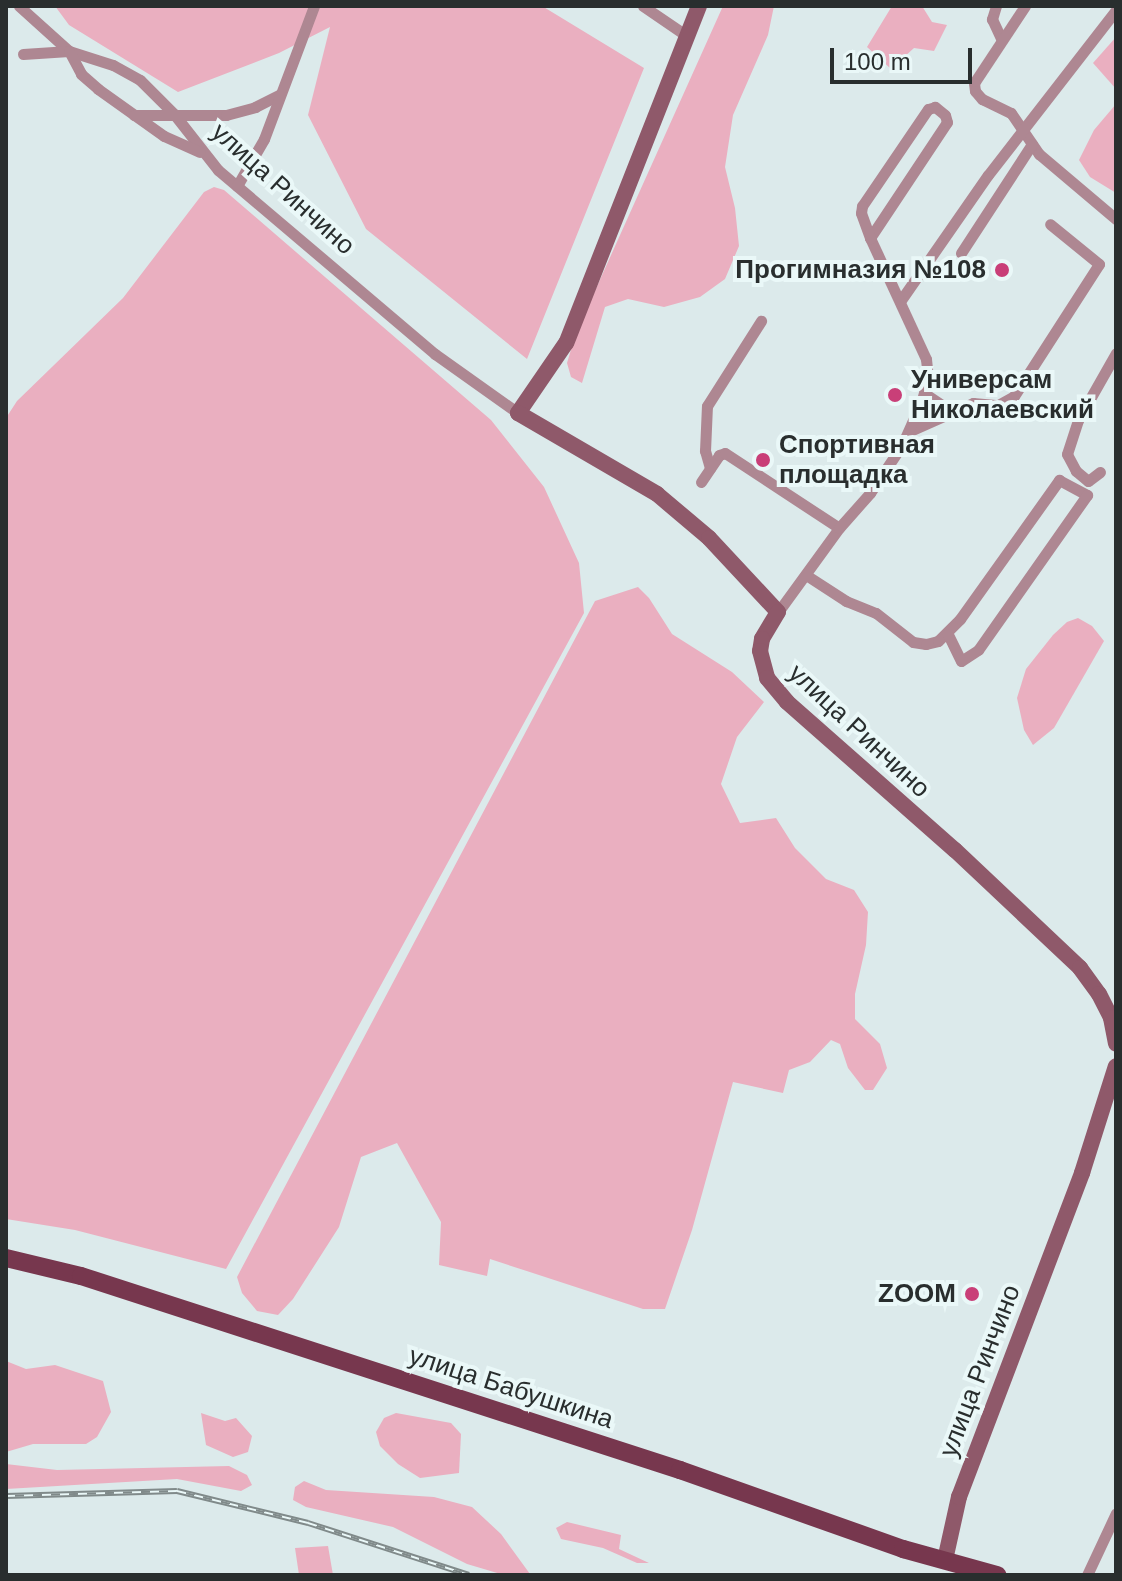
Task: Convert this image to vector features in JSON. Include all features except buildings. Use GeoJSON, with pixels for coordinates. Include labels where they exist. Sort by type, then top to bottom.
{"type":"FeatureCollection","features":[{"type":"Feature","properties":{"kind":"main road","name":"улица Бабушкина"},"geometry":{"type":"LineString","coordinates":[[6,1258],[81,1276],[997,1575]]}},
{"type":"Feature","properties":{"kind":"street","name":"улица Ринчино"},"geometry":{"type":"LineString","coordinates":[[19,6],[69,51],[113,65],[140,80],[174,114],[201,152],[237,186],[435,354],[549,434],[608,464],[684,514],[778,612],[762,639],[760,651],[767,678],[787,702],[955,850],[1058,947],[1099,994],[1113,1017],[1116,1044]]}},
{"type":"Feature","properties":{"kind":"street"},"geometry":{"type":"LineString","coordinates":[[237,186],[264,139],[314,6]]}},
{"type":"Feature","properties":{"kind":"street"},"geometry":{"type":"LineString","coordinates":[[643,6],[687,36]]}},
{"type":"Feature","properties":{"kind":"street"},"geometry":{"type":"LineString","coordinates":[[518,413],[566,343],[699,6]]}},
{"type":"Feature","properties":{"kind":"street"},"geometry":{"type":"LineString","coordinates":[[996,6],[992,19],[1002,40]]}},
{"type":"Feature","properties":{"kind":"street"},"geometry":{"type":"LineString","coordinates":[[1025,6],[974,87],[982,99],[1016,118],[1032,144],[1072,184],[1116,219]]}},
{"type":"Feature","properties":{"kind":"street"},"geometry":{"type":"LineString","coordinates":[[901,300],[988,175],[1116,10]]}},
{"type":"Feature","properties":{"kind":"street"},"geometry":{"type":"LineString","coordinates":[[23,54],[69,51],[81,74],[134,115],[180,144],[201,152]]}},
{"type":"Feature","properties":{"kind":"street"},"geometry":{"type":"LineString","coordinates":[[134,115],[226,115],[255,107],[280,94]]}},
{"type":"Feature","properties":{"kind":"street"},"geometry":{"type":"LineString","coordinates":[[778,612],[839,528],[870,493],[910,431],[924,393],[926,359],[870,238],[861,213],[862,206],[928,109],[935,107],[945,115],[947,122],[870,238]]}},
{"type":"Feature","properties":{"kind":"street"},"geometry":{"type":"LineString","coordinates":[[961,253],[1032,144]]}},
{"type":"Feature","properties":{"kind":"street"},"geometry":{"type":"LineString","coordinates":[[910,431],[973,403],[998,405],[1014,396],[1099,264],[1050,224]]}},
{"type":"Feature","properties":{"kind":"street"},"geometry":{"type":"LineString","coordinates":[[710,468],[705,451],[707,406],[761,321]]}},
{"type":"Feature","properties":{"kind":"street"},"geometry":{"type":"LineString","coordinates":[[1100,472],[1088,481],[1076,471],[1067,454],[1078,420],[1116,353]]}},
{"type":"Feature","properties":{"kind":"street"},"geometry":{"type":"LineString","coordinates":[[924,393],[954,413]]}},
{"type":"Feature","properties":{"kind":"street"},"geometry":{"type":"LineString","coordinates":[[701,482],[719,455],[725,453],[839,528]]}},
{"type":"Feature","properties":{"kind":"street"},"geometry":{"type":"LineString","coordinates":[[806,575],[846,601],[876,613],[913,642],[926,644],[948,634],[1059,480],[1087,495],[978,650],[961,661],[948,634]]}},
{"type":"Feature","properties":{"kind":"street","name":"улица Ринчино"},"geometry":{"type":"LineString","coordinates":[[945,1560],[959,1497],[1086,1160],[1116,1066]]}},
{"type":"Feature","properties":{"kind":"street"},"geometry":{"type":"LineString","coordinates":[[1087,1575],[1116,1513]]}},
{"type":"Feature","properties":{"kind":"shaded area"},"geometry":{"type":"Polygon","coordinates":[[[55,6],[542,6],[644,68],[527,359],[366,229],[308,115],[330,27],[279,53],[178,92],[69,25],[55,6]]]}},
{"type":"Feature","properties":{"kind":"shaded area"},"geometry":{"type":"Polygon","coordinates":[[[723,6],[774,6],[768,35],[733,115],[725,167],[735,208],[739,246],[725,279],[700,297],[664,307],[628,299],[605,307],[582,383],[571,377],[567,363],[576,333],[723,6]]]}},
{"type":"Feature","properties":{"kind":"shaded area"},"geometry":{"type":"Polygon","coordinates":[[[892,6],[922,6],[932,22],[947,25],[934,51],[914,48],[891,69],[867,47],[892,6]]]}},
{"type":"Feature","properties":{"kind":"shaded area"},"geometry":{"type":"Polygon","coordinates":[[[1116,37],[1116,89],[1093,63],[1116,37]]]}},
{"type":"Feature","properties":{"kind":"shaded area"},"geometry":{"type":"Polygon","coordinates":[[[1116,104],[1116,193],[1090,177],[1079,160],[1094,130],[1116,104]]]}},
{"type":"Feature","properties":{"kind":"shaded area"},"geometry":{"type":"Polygon","coordinates":[[[214,187],[224,190],[491,420],[544,487],[579,563],[584,613],[226,1269],[75,1230],[6,1219],[6,418],[17,401],[123,298],[204,192],[214,187]]]}},
{"type":"Feature","properties":{"kind":"shaded area"},"geometry":{"type":"Polygon","coordinates":[[[638,587],[649,598],[672,634],[732,672],[764,702],[737,737],[721,784],[740,823],[776,818],[795,848],[826,879],[854,890],[868,912],[866,945],[855,994],[855,1019],[880,1044],[887,1068],[873,1090],[865,1090],[848,1068],[840,1044],[831,1040],[810,1062],[789,1070],[783,1093],[733,1082],[692,1230],[665,1309],[643,1309],[490,1259],[487,1276],[439,1265],[441,1222],[397,1143],[361,1157],[339,1227],[293,1299],[278,1315],[257,1311],[242,1293],[237,1277],[595,601],[638,587]]]}},
{"type":"Feature","properties":{"kind":"shaded area"},"geometry":{"type":"Polygon","coordinates":[[[1078,618],[1092,626],[1104,641],[1054,728],[1033,745],[1024,730],[1017,698],[1026,669],[1053,635],[1067,622],[1078,618]]]}},
{"type":"Feature","properties":{"kind":"shaded area"},"geometry":{"type":"Polygon","coordinates":[[[6,1361],[26,1369],[55,1365],[103,1381],[111,1412],[97,1437],[86,1444],[33,1444],[6,1452],[6,1361]]]}},
{"type":"Feature","properties":{"kind":"shaded area"},"geometry":{"type":"Polygon","coordinates":[[[201,1413],[225,1421],[236,1418],[252,1436],[248,1452],[233,1457],[206,1445],[201,1413]]]}},
{"type":"Feature","properties":{"kind":"shaded area"},"geometry":{"type":"Polygon","coordinates":[[[396,1413],[451,1423],[461,1434],[459,1473],[420,1478],[398,1464],[380,1446],[376,1432],[384,1418],[396,1413]]]}},
{"type":"Feature","properties":{"kind":"shaded area"},"geometry":{"type":"Polygon","coordinates":[[[6,1464],[57,1470],[229,1466],[247,1475],[252,1485],[241,1491],[177,1479],[6,1489],[6,1464]]]}},
{"type":"Feature","properties":{"kind":"shaded area"},"geometry":{"type":"Polygon","coordinates":[[[304,1481],[326,1490],[434,1497],[472,1507],[501,1534],[530,1574],[504,1575],[467,1564],[393,1527],[306,1507],[293,1500],[295,1487],[304,1481]]]}},
{"type":"Feature","properties":{"kind":"shaded area"},"geometry":{"type":"Polygon","coordinates":[[[567,1522],[621,1535],[619,1549],[649,1563],[637,1563],[603,1548],[561,1539],[556,1528],[567,1522]]]}},
{"type":"Feature","properties":{"kind":"shaded area"},"geometry":{"type":"Polygon","coordinates":[[[328,1546],[333,1575],[299,1575],[295,1548],[328,1546]]]}},
{"type":"Feature","properties":{"kind":"railway"},"geometry":{"type":"LineString","coordinates":[[6,1496],[177,1491],[308,1523],[469,1575]]}},
{"type":"Feature","properties":{"kind":"place","name":"Прогимназия №108"},"geometry":{"type":"Point","coordinates":[1002,270]}},
{"type":"Feature","properties":{"kind":"place","name":"Универсам Николаевский"},"geometry":{"type":"Point","coordinates":[895,395]}},
{"type":"Feature","properties":{"kind":"place","name":"Спортивная площадка"},"geometry":{"type":"Point","coordinates":[763,460]}},
{"type":"Feature","properties":{"kind":"place","name":"ZOOM"},"geometry":{"type":"Point","coordinates":[972,1294]}}]}
